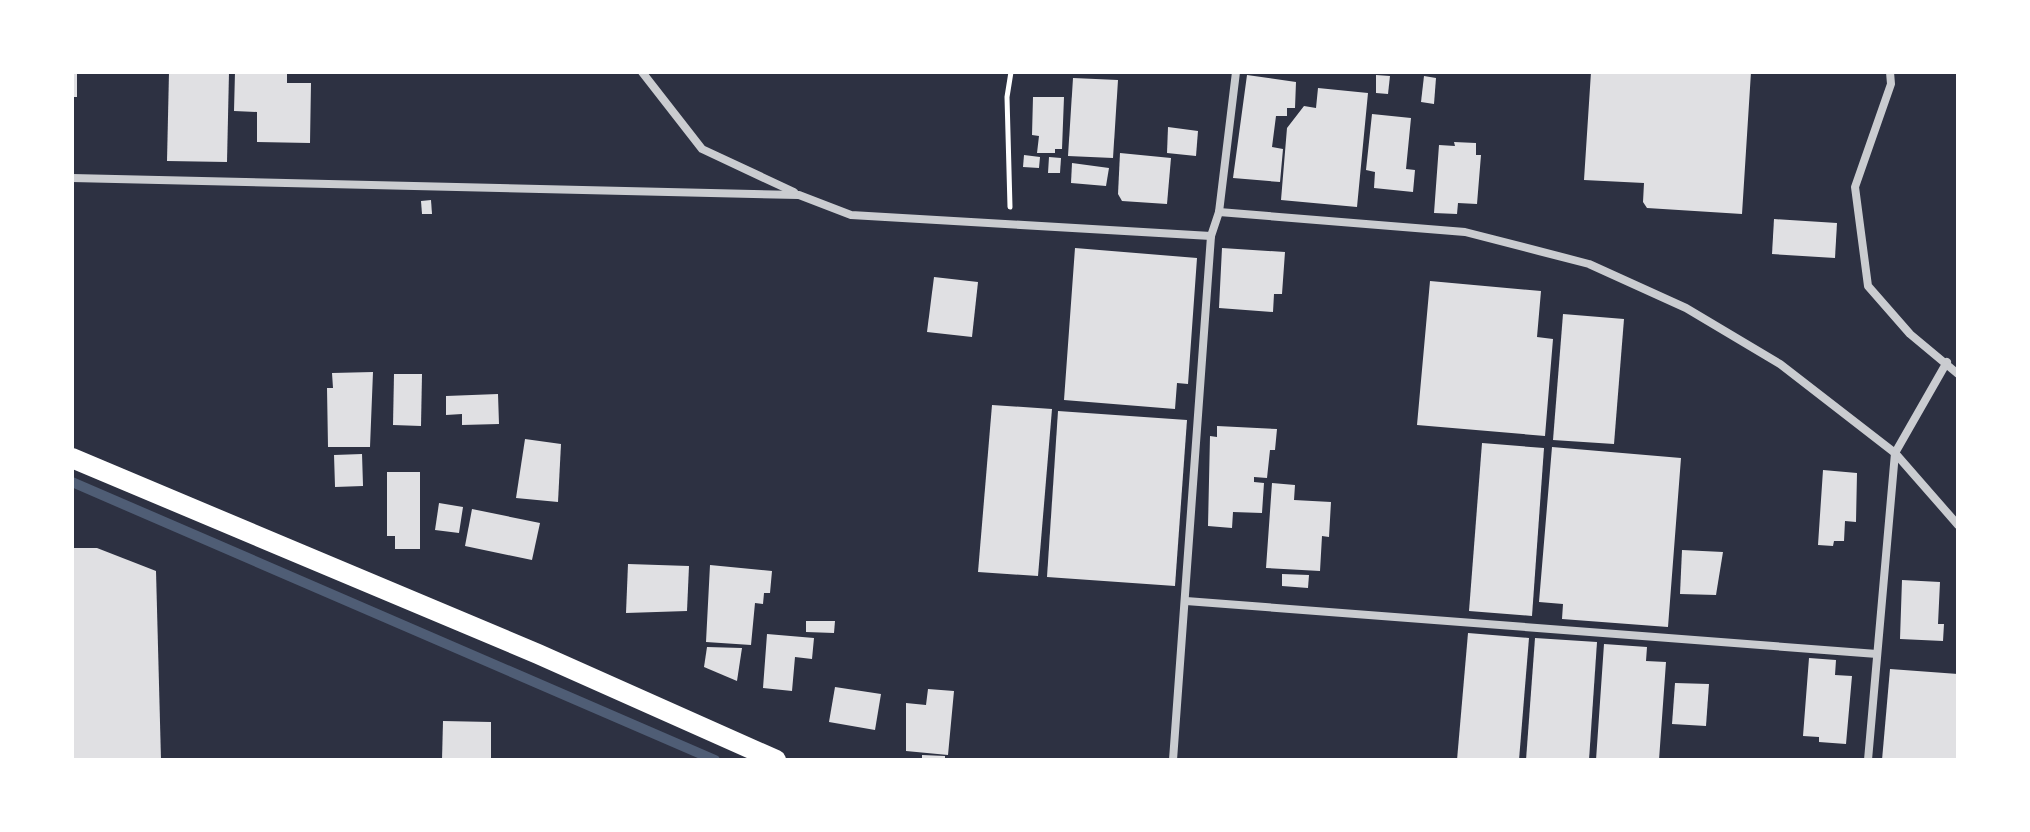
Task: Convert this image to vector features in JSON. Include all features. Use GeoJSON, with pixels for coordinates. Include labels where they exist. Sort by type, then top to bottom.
{"type":"FeatureCollection","features":[{"type":"Feature","properties":{"kind":"main road"},"geometry":{"type":"LineString","coordinates":[[72,458],[538,654],[776,760]]}},
{"type":"Feature","properties":{"kind":"street"},"geometry":{"type":"LineString","coordinates":[[642,72],[702,149],[799,195],[851,215],[1211,236]]}},
{"type":"Feature","properties":{"kind":"street"},"geometry":{"type":"LineString","coordinates":[[1173,760],[1211,236],[1219,212],[1236,72]]}},
{"type":"Feature","properties":{"kind":"street"},"geometry":{"type":"LineString","coordinates":[[1890,72],[1891,84],[1855,187],[1868,286],[1910,334],[1958,374]]}},
{"type":"Feature","properties":{"kind":"street"},"geometry":{"type":"LineString","coordinates":[[72,178],[799,195]]}},
{"type":"Feature","properties":{"kind":"street"},"geometry":{"type":"LineString","coordinates":[[1219,212],[1465,232],[1589,264],[1686,308],[1780,364],[1895,453],[1958,525]]}},
{"type":"Feature","properties":{"kind":"street"},"geometry":{"type":"LineString","coordinates":[[1868,760],[1895,453],[1947,362]]}},
{"type":"Feature","properties":{"kind":"street"},"geometry":{"type":"LineString","coordinates":[[1186,601],[1877,654]]}},
{"type":"Feature","properties":{"kind":"path"},"geometry":{"type":"LineString","coordinates":[[1010,224],[1007,97],[1011,72]]}},
{"type":"Feature","properties":{"kind":"building"},"geometry":{"type":"Polygon","coordinates":[[[72,72],[77,72],[77,97],[72,97],[72,72]]]}},
{"type":"Feature","properties":{"kind":"building"},"geometry":{"type":"Polygon","coordinates":[[[169,72],[229,72],[227,162],[167,161],[169,72]]]}},
{"type":"Feature","properties":{"kind":"building"},"geometry":{"type":"Polygon","coordinates":[[[235,72],[287,72],[287,83],[311,83],[310,143],[257,142],[257,112],[234,111],[235,72]]]}},
{"type":"Feature","properties":{"kind":"building"},"geometry":{"type":"Polygon","coordinates":[[[1591,72],[1751,72],[1742,214],[1647,208],[1643,202],[1644,183],[1584,180],[1591,72]]]}},
{"type":"Feature","properties":{"kind":"building"},"geometry":{"type":"Polygon","coordinates":[[[1247,75],[1296,82],[1295,108],[1287,108],[1287,116],[1276,116],[1272,147],[1283,149],[1280,182],[1233,178],[1247,75]]]}},
{"type":"Feature","properties":{"kind":"building"},"geometry":{"type":"Polygon","coordinates":[[[1376,75],[1390,76],[1388,94],[1376,93],[1376,75]]]}},
{"type":"Feature","properties":{"kind":"building"},"geometry":{"type":"Polygon","coordinates":[[[1424,76],[1436,78],[1434,104],[1421,102],[1424,76]]]}},
{"type":"Feature","properties":{"kind":"building"},"geometry":{"type":"Polygon","coordinates":[[[1073,78],[1118,80],[1113,158],[1068,156],[1073,78]]]}},
{"type":"Feature","properties":{"kind":"building"},"geometry":{"type":"Polygon","coordinates":[[[1318,88],[1368,93],[1357,207],[1281,200],[1287,128],[1304,106],[1316,108],[1318,88]]]}},
{"type":"Feature","properties":{"kind":"building"},"geometry":{"type":"Polygon","coordinates":[[[1033,97],[1064,97],[1062,149],[1055,149],[1055,153],[1037,153],[1039,136],[1032,135],[1033,97]]]}},
{"type":"Feature","properties":{"kind":"building"},"geometry":{"type":"Polygon","coordinates":[[[1372,114],[1411,118],[1406,169],[1415,170],[1413,192],[1374,188],[1375,172],[1366,170],[1372,114]]]}},
{"type":"Feature","properties":{"kind":"building"},"geometry":{"type":"Polygon","coordinates":[[[1168,127],[1198,131],[1196,156],[1167,153],[1168,127]]]}},
{"type":"Feature","properties":{"kind":"building"},"geometry":{"type":"Polygon","coordinates":[[[1454,142],[1476,143],[1476,155],[1481,155],[1477,204],[1458,203],[1457,214],[1434,213],[1439,145],[1455,146],[1454,142]]]}},
{"type":"Feature","properties":{"kind":"building"},"geometry":{"type":"Polygon","coordinates":[[[1120,153],[1171,158],[1167,204],[1122,201],[1118,194],[1120,153]]]}},
{"type":"Feature","properties":{"kind":"building"},"geometry":{"type":"Polygon","coordinates":[[[1024,155],[1040,157],[1039,168],[1023,167],[1024,155]]]}},
{"type":"Feature","properties":{"kind":"building"},"geometry":{"type":"Polygon","coordinates":[[[1049,157],[1061,158],[1060,173],[1048,173],[1049,157]]]}},
{"type":"Feature","properties":{"kind":"building"},"geometry":{"type":"Polygon","coordinates":[[[1072,163],[1109,168],[1106,186],[1071,183],[1072,163]]]}},
{"type":"Feature","properties":{"kind":"building"},"geometry":{"type":"Polygon","coordinates":[[[431,200],[432,214],[422,214],[421,201],[431,200]]]}},
{"type":"Feature","properties":{"kind":"building"},"geometry":{"type":"Polygon","coordinates":[[[1774,219],[1837,223],[1835,258],[1772,254],[1774,219]]]}},
{"type":"Feature","properties":{"kind":"building"},"geometry":{"type":"Polygon","coordinates":[[[1075,248],[1197,258],[1188,384],[1177,383],[1175,409],[1064,400],[1075,248]]]}},
{"type":"Feature","properties":{"kind":"building"},"geometry":{"type":"Polygon","coordinates":[[[1222,248],[1285,252],[1282,294],[1274,294],[1273,312],[1219,308],[1222,248]]]}},
{"type":"Feature","properties":{"kind":"building"},"geometry":{"type":"Polygon","coordinates":[[[934,277],[978,282],[972,337],[927,332],[934,277]]]}},
{"type":"Feature","properties":{"kind":"building"},"geometry":{"type":"Polygon","coordinates":[[[1430,281],[1541,291],[1537,337],[1553,339],[1545,436],[1417,425],[1430,281]]]}},
{"type":"Feature","properties":{"kind":"building"},"geometry":{"type":"Polygon","coordinates":[[[1563,314],[1624,319],[1614,444],[1553,440],[1563,314]]]}},
{"type":"Feature","properties":{"kind":"building"},"geometry":{"type":"Polygon","coordinates":[[[373,372],[370,447],[328,447],[327,388],[333,388],[332,373],[373,372]]]}},
{"type":"Feature","properties":{"kind":"building"},"geometry":{"type":"Polygon","coordinates":[[[394,374],[422,374],[421,426],[393,425],[394,374]]]}},
{"type":"Feature","properties":{"kind":"building"},"geometry":{"type":"Polygon","coordinates":[[[498,394],[499,424],[462,425],[462,414],[446,415],[446,396],[498,394]]]}},
{"type":"Feature","properties":{"kind":"building"},"geometry":{"type":"Polygon","coordinates":[[[992,405],[1052,409],[1038,576],[978,572],[992,405]]]}},
{"type":"Feature","properties":{"kind":"building"},"geometry":{"type":"Polygon","coordinates":[[[1058,411],[1187,420],[1175,586],[1047,577],[1058,411]]]}},
{"type":"Feature","properties":{"kind":"building"},"geometry":{"type":"Polygon","coordinates":[[[1217,426],[1277,429],[1275,450],[1270,450],[1267,478],[1254,477],[1254,482],[1264,483],[1262,513],[1233,512],[1232,528],[1208,526],[1210,436],[1217,437],[1217,426]]]}},
{"type":"Feature","properties":{"kind":"building"},"geometry":{"type":"Polygon","coordinates":[[[525,439],[561,444],[558,502],[516,498],[525,439]]]}},
{"type":"Feature","properties":{"kind":"building"},"geometry":{"type":"Polygon","coordinates":[[[1482,443],[1544,448],[1532,616],[1469,611],[1482,443]]]}},
{"type":"Feature","properties":{"kind":"building"},"geometry":{"type":"Polygon","coordinates":[[[1552,447],[1681,458],[1668,627],[1562,619],[1563,604],[1539,602],[1552,447]]]}},
{"type":"Feature","properties":{"kind":"building"},"geometry":{"type":"Polygon","coordinates":[[[362,454],[363,486],[335,487],[334,455],[362,454]]]}},
{"type":"Feature","properties":{"kind":"building"},"geometry":{"type":"Polygon","coordinates":[[[1823,470],[1857,473],[1856,522],[1845,521],[1844,541],[1834,541],[1833,546],[1818,545],[1823,470]]]}},
{"type":"Feature","properties":{"kind":"building"},"geometry":{"type":"Polygon","coordinates":[[[387,472],[420,472],[420,549],[395,549],[395,536],[387,536],[387,472]]]}},
{"type":"Feature","properties":{"kind":"building"},"geometry":{"type":"Polygon","coordinates":[[[1272,483],[1295,485],[1294,500],[1331,502],[1329,537],[1322,536],[1320,571],[1266,568],[1272,483]]]}},
{"type":"Feature","properties":{"kind":"building"},"geometry":{"type":"Polygon","coordinates":[[[439,503],[463,507],[459,533],[435,530],[439,503]]]}},
{"type":"Feature","properties":{"kind":"building"},"geometry":{"type":"Polygon","coordinates":[[[472,509],[540,523],[532,560],[465,546],[472,509]]]}},
{"type":"Feature","properties":{"kind":"building"},"geometry":{"type":"Polygon","coordinates":[[[72,548],[97,548],[156,571],[161,760],[72,760],[72,548]]]}},
{"type":"Feature","properties":{"kind":"building"},"geometry":{"type":"Polygon","coordinates":[[[1682,550],[1723,552],[1716,595],[1680,594],[1682,550]]]}},
{"type":"Feature","properties":{"kind":"building"},"geometry":{"type":"Polygon","coordinates":[[[628,564],[689,566],[687,611],[626,613],[628,564]]]}},
{"type":"Feature","properties":{"kind":"building"},"geometry":{"type":"Polygon","coordinates":[[[710,565],[772,571],[770,593],[764,593],[763,604],[755,603],[751,645],[706,642],[710,565]]]}},
{"type":"Feature","properties":{"kind":"building"},"geometry":{"type":"Polygon","coordinates":[[[1282,574],[1309,575],[1308,588],[1282,586],[1282,574]]]}},
{"type":"Feature","properties":{"kind":"building"},"geometry":{"type":"Polygon","coordinates":[[[1902,580],[1940,582],[1938,624],[1944,624],[1943,641],[1900,639],[1902,580]]]}},
{"type":"Feature","properties":{"kind":"building"},"geometry":{"type":"Polygon","coordinates":[[[806,621],[835,621],[834,633],[806,632],[806,621]]]}},
{"type":"Feature","properties":{"kind":"building"},"geometry":{"type":"Polygon","coordinates":[[[1468,633],[1529,638],[1519,760],[1457,760],[1468,633]]]}},
{"type":"Feature","properties":{"kind":"building"},"geometry":{"type":"Polygon","coordinates":[[[767,634],[814,638],[812,659],[795,657],[792,691],[763,688],[767,634]]]}},
{"type":"Feature","properties":{"kind":"building"},"geometry":{"type":"Polygon","coordinates":[[[1535,638],[1597,642],[1589,760],[1526,760],[1535,638]]]}},
{"type":"Feature","properties":{"kind":"building"},"geometry":{"type":"Polygon","coordinates":[[[1604,644],[1647,647],[1646,661],[1666,662],[1659,760],[1596,760],[1604,644]]]}},
{"type":"Feature","properties":{"kind":"building"},"geometry":{"type":"Polygon","coordinates":[[[707,647],[742,648],[737,681],[704,667],[707,647]]]}},
{"type":"Feature","properties":{"kind":"building"},"geometry":{"type":"Polygon","coordinates":[[[1809,658],[1836,660],[1835,675],[1852,676],[1846,744],[1819,742],[1819,737],[1803,736],[1809,658]]]}},
{"type":"Feature","properties":{"kind":"building"},"geometry":{"type":"Polygon","coordinates":[[[1890,669],[1958,674],[1958,760],[1882,760],[1890,669]]]}},
{"type":"Feature","properties":{"kind":"building"},"geometry":{"type":"Polygon","coordinates":[[[1675,683],[1709,684],[1706,726],[1672,724],[1675,683]]]}},
{"type":"Feature","properties":{"kind":"building"},"geometry":{"type":"Polygon","coordinates":[[[835,687],[881,694],[875,730],[829,722],[835,687]]]}},
{"type":"Feature","properties":{"kind":"building"},"geometry":{"type":"Polygon","coordinates":[[[928,689],[954,691],[948,755],[906,751],[906,703],[926,705],[928,689]]]}},
{"type":"Feature","properties":{"kind":"building"},"geometry":{"type":"Polygon","coordinates":[[[443,721],[491,722],[491,760],[442,760],[443,721]]]}},
{"type":"Feature","properties":{"kind":"building"},"geometry":{"type":"Polygon","coordinates":[[[922,755],[945,756],[945,760],[922,760],[922,755]]]}},
{"type":"Feature","properties":{"kind":"waterway"},"geometry":{"type":"LineString","coordinates":[[72,482],[715,760]]}}]}
